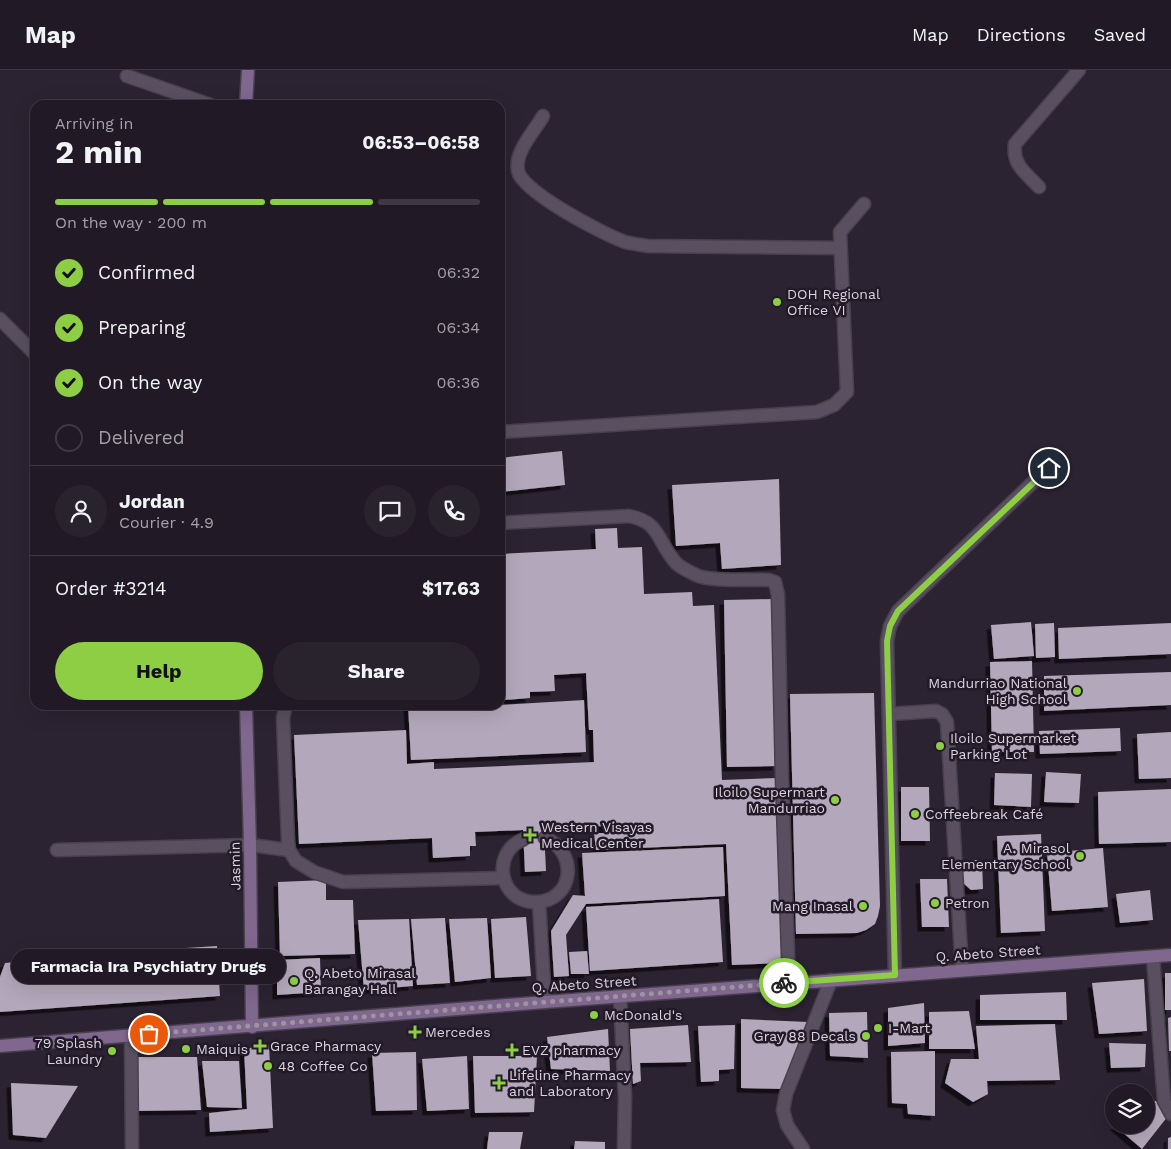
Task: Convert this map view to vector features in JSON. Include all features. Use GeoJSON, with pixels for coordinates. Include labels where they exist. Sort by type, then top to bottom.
{"type":"FeatureCollection","features":[{"type":"Feature","properties":{"kind":"main road"},"geometry":{"type":"LineString","coordinates":[[246,100],[248,70]]}},
{"type":"Feature","properties":{"kind":"main road","name":"Jasmin"},"geometry":{"type":"LineString","coordinates":[[246,710],[252,1026]]}},
{"type":"Feature","properties":{"kind":"main road","name":"Q. Abeto Street"},"geometry":{"type":"LineString","coordinates":[[0,1046],[620,996],[1171,955]]}},
{"type":"Feature","properties":{"kind":"street"},"geometry":{"type":"LineString","coordinates":[[1039,187],[1018,164],[1014,155],[1015,144],[1080,70]]}},
{"type":"Feature","properties":{"kind":"street"},"geometry":{"type":"LineString","coordinates":[[127,76],[196,100]]}},
{"type":"Feature","properties":{"kind":"street"},"geometry":{"type":"LineString","coordinates":[[543,116],[519,155],[518,172],[528,185],[573,218],[625,242],[648,246],[840,248]]}},
{"type":"Feature","properties":{"kind":"street"},"geometry":{"type":"LineString","coordinates":[[505,432],[817,412],[834,405],[847,392],[840,232],[864,204]]}},
{"type":"Feature","properties":{"kind":"street"},"geometry":{"type":"LineString","coordinates":[[0,319],[30,349]]}},
{"type":"Feature","properties":{"kind":"street"},"geometry":{"type":"LineString","coordinates":[[895,975],[887,641],[890,626],[898,611],[1049,468]]}},
{"type":"Feature","properties":{"kind":"street"},"geometry":{"type":"LineString","coordinates":[[505,523],[629,516],[642,518],[652,526],[677,564],[698,576],[769,580],[775,582],[778,595],[789,983]]}},
{"type":"Feature","properties":{"kind":"street"},"geometry":{"type":"LineString","coordinates":[[284,710],[282,718],[289,850],[296,861],[314,872],[342,882],[502,878]]}},
{"type":"Feature","properties":{"kind":"street"},"geometry":{"type":"LineString","coordinates":[[889,714],[936,712],[942,714],[947,722],[962,970]]}},
{"type":"Feature","properties":{"kind":"street"},"geometry":{"type":"LineString","coordinates":[[524,839],[509,848],[504,858],[502,878],[507,888],[514,895],[523,900],[539,902],[553,897],[561,890],[566,880],[568,869],[566,858],[560,848],[545,838]]}},
{"type":"Feature","properties":{"kind":"street"},"geometry":{"type":"LineString","coordinates":[[57,850],[250,845],[289,850]]}},
{"type":"Feature","properties":{"kind":"street"},"geometry":{"type":"LineString","coordinates":[[539,902],[546,1002]]}},
{"type":"Feature","properties":{"kind":"street"},"geometry":{"type":"LineString","coordinates":[[1153,957],[1164,1101],[1171,1114]]}},
{"type":"Feature","properties":{"kind":"street"},"geometry":{"type":"LineString","coordinates":[[804,1149],[788,1125],[783,1110],[786,1094],[831,980]]}},
{"type":"Feature","properties":{"kind":"street"},"geometry":{"type":"LineString","coordinates":[[620,996],[625,1097],[624,1149]]}},
{"type":"Feature","properties":{"kind":"street"},"geometry":{"type":"LineString","coordinates":[[132,1036],[132,1149]]}},
{"type":"Feature","properties":{"kind":"building"},"geometry":{"type":"Polygon","coordinates":[[[562,451],[565,485],[505,491],[505,457],[562,451]]]}},
{"type":"Feature","properties":{"kind":"building"},"geometry":{"type":"Polygon","coordinates":[[[779,479],[781,565],[722,569],[720,543],[676,546],[672,485],[779,479]]]}},
{"type":"Feature","properties":{"kind":"building"},"geometry":{"type":"Polygon","coordinates":[[[617,528],[618,548],[642,547],[644,594],[692,592],[693,606],[714,605],[722,780],[777,778],[785,963],[732,965],[726,844],[596,850],[594,833],[604,833],[604,826],[544,829],[546,871],[525,872],[523,830],[475,832],[476,846],[470,846],[470,856],[433,858],[432,838],[299,844],[294,735],[406,730],[407,764],[434,762],[434,769],[594,762],[593,730],[589,730],[586,673],[554,675],[555,691],[530,692],[530,698],[505,700],[505,554],[596,549],[595,529],[617,528]]]}},
{"type":"Feature","properties":{"kind":"building"},"geometry":{"type":"Polygon","coordinates":[[[774,599],[777,766],[727,767],[724,600],[774,599]]]}},
{"type":"Feature","properties":{"kind":"building"},"geometry":{"type":"Polygon","coordinates":[[[1031,622],[1034,656],[994,659],[991,625],[1031,622]]]}},
{"type":"Feature","properties":{"kind":"building"},"geometry":{"type":"Polygon","coordinates":[[[1054,623],[1055,657],[1036,658],[1035,624],[1054,623]]]}},
{"type":"Feature","properties":{"kind":"building"},"geometry":{"type":"Polygon","coordinates":[[[1171,623],[1171,654],[1059,659],[1058,628],[1171,623]]]}},
{"type":"Feature","properties":{"kind":"building"},"geometry":{"type":"Polygon","coordinates":[[[1032,661],[1034,752],[992,752],[990,662],[1032,661]]]}},
{"type":"Feature","properties":{"kind":"building"},"geometry":{"type":"Polygon","coordinates":[[[1171,672],[1171,705],[1044,711],[1044,676],[1171,672]]]}},
{"type":"Feature","properties":{"kind":"building","name":"Iloilo Supermart Mandurriao"},"geometry":{"type":"Polygon","coordinates":[[[874,693],[880,906],[878,916],[875,924],[857,933],[796,934],[790,694],[874,693]]]}},
{"type":"Feature","properties":{"kind":"building"},"geometry":{"type":"Polygon","coordinates":[[[584,700],[586,752],[411,760],[408,710],[505,710],[505,705],[584,700]]]}},
{"type":"Feature","properties":{"kind":"building"},"geometry":{"type":"Polygon","coordinates":[[[1120,728],[1121,751],[1040,754],[1039,731],[1120,728]]]}},
{"type":"Feature","properties":{"kind":"building"},"geometry":{"type":"Polygon","coordinates":[[[1171,732],[1171,778],[1139,779],[1137,734],[1171,732]]]}},
{"type":"Feature","properties":{"kind":"building"},"geometry":{"type":"Polygon","coordinates":[[[1046,772],[1081,774],[1079,803],[1044,802],[1046,772]]]}},
{"type":"Feature","properties":{"kind":"building"},"geometry":{"type":"Polygon","coordinates":[[[995,773],[1032,774],[1031,807],[994,805],[995,773]]]}},
{"type":"Feature","properties":{"kind":"building","name":"Coffeebreak Café"},"geometry":{"type":"Polygon","coordinates":[[[901,787],[929,787],[930,841],[901,841],[901,787]]]}},
{"type":"Feature","properties":{"kind":"building"},"geometry":{"type":"Polygon","coordinates":[[[1171,789],[1171,842],[1099,844],[1098,792],[1171,789]]]}},
{"type":"Feature","properties":{"kind":"building"},"geometry":{"type":"Polygon","coordinates":[[[1041,834],[1045,931],[1001,933],[997,836],[1041,834]]]}},
{"type":"Feature","properties":{"kind":"building"},"geometry":{"type":"Polygon","coordinates":[[[723,847],[725,896],[586,904],[566,935],[569,976],[554,977],[551,931],[573,895],[585,896],[582,853],[723,847]]]}},
{"type":"Feature","properties":{"kind":"building"},"geometry":{"type":"Polygon","coordinates":[[[1103,848],[1108,907],[1052,911],[1047,853],[1103,848]]]}},
{"type":"Feature","properties":{"kind":"building"},"geometry":{"type":"Polygon","coordinates":[[[959,860],[982,860],[983,889],[971,890],[962,882],[959,860]]]}},
{"type":"Feature","properties":{"kind":"building","name":"Petron"},"geometry":{"type":"Polygon","coordinates":[[[920,879],[947,879],[949,927],[922,927],[920,879]]]}},
{"type":"Feature","properties":{"kind":"building"},"geometry":{"type":"Polygon","coordinates":[[[326,880],[326,900],[353,900],[355,954],[280,956],[278,882],[326,880]]]}},
{"type":"Feature","properties":{"kind":"building"},"geometry":{"type":"Polygon","coordinates":[[[1150,890],[1153,920],[1120,923],[1116,894],[1150,890]]]}},
{"type":"Feature","properties":{"kind":"building"},"geometry":{"type":"Polygon","coordinates":[[[719,899],[723,962],[590,971],[586,907],[719,899]]]}},
{"type":"Feature","properties":{"kind":"building"},"geometry":{"type":"Polygon","coordinates":[[[526,917],[531,976],[495,978],[491,919],[526,917]]]}},
{"type":"Feature","properties":{"kind":"building"},"geometry":{"type":"Polygon","coordinates":[[[445,918],[450,983],[417,985],[411,919],[445,918]]]}},
{"type":"Feature","properties":{"kind":"building"},"geometry":{"type":"Polygon","coordinates":[[[487,918],[491,978],[455,982],[449,919],[487,918]]]}},
{"type":"Feature","properties":{"kind":"building"},"geometry":{"type":"Polygon","coordinates":[[[409,919],[413,986],[364,990],[358,920],[409,919]]]}},
{"type":"Feature","properties":{"kind":"building"},"geometry":{"type":"Polygon","coordinates":[[[217,946],[220,996],[0,1012],[0,977],[5,963],[93,954],[217,946]]]}},
{"type":"Feature","properties":{"kind":"building"},"geometry":{"type":"Polygon","coordinates":[[[587,951],[589,974],[571,974],[569,952],[587,951]]]}},
{"type":"Feature","properties":{"kind":"building"},"geometry":{"type":"Polygon","coordinates":[[[320,958],[321,992],[277,995],[277,960],[320,958]]]}},
{"type":"Feature","properties":{"kind":"building"},"geometry":{"type":"Polygon","coordinates":[[[1165,973],[1171,973],[1171,1010],[1165,1010],[1165,973]]]}},
{"type":"Feature","properties":{"kind":"building"},"geometry":{"type":"Polygon","coordinates":[[[1144,979],[1147,1031],[1099,1034],[1092,983],[1144,979]]]}},
{"type":"Feature","properties":{"kind":"building"},"geometry":{"type":"Polygon","coordinates":[[[1066,992],[1067,1020],[980,1020],[980,995],[1066,992]]]}},
{"type":"Feature","properties":{"kind":"building"},"geometry":{"type":"Polygon","coordinates":[[[924,1003],[925,1043],[888,1046],[888,1008],[924,1003]]]}},
{"type":"Feature","properties":{"kind":"building"},"geometry":{"type":"Polygon","coordinates":[[[969,1011],[975,1049],[929,1049],[929,1012],[969,1011]]]}},
{"type":"Feature","properties":{"kind":"building"},"geometry":{"type":"Polygon","coordinates":[[[867,1012],[868,1058],[830,1056],[829,1013],[867,1012]]]}},
{"type":"Feature","properties":{"kind":"building"},"geometry":{"type":"Polygon","coordinates":[[[1171,1017],[1171,1051],[1169,1051],[1168,1018],[1171,1017]]]}},
{"type":"Feature","properties":{"kind":"building"},"geometry":{"type":"Polygon","coordinates":[[[741,1019],[808,1022],[786,1089],[741,1088],[741,1019]]]}},
{"type":"Feature","properties":{"kind":"building"},"geometry":{"type":"Polygon","coordinates":[[[1055,1024],[1060,1080],[987,1081],[988,1094],[973,1102],[945,1083],[951,1059],[979,1059],[976,1026],[1055,1024]]]}},
{"type":"Feature","properties":{"kind":"building"},"geometry":{"type":"Polygon","coordinates":[[[688,1025],[691,1062],[640,1063],[641,1081],[633,1084],[630,1029],[688,1025]]]}},
{"type":"Feature","properties":{"kind":"building"},"geometry":{"type":"Polygon","coordinates":[[[735,1025],[734,1069],[719,1070],[719,1081],[701,1082],[698,1026],[735,1025]]]}},
{"type":"Feature","properties":{"kind":"building"},"geometry":{"type":"Polygon","coordinates":[[[608,1029],[610,1071],[551,1069],[547,1037],[608,1029]]]}},
{"type":"Feature","properties":{"kind":"building"},"geometry":{"type":"Polygon","coordinates":[[[1109,1043],[1146,1044],[1145,1067],[1111,1068],[1109,1043]]]}},
{"type":"Feature","properties":{"kind":"building"},"geometry":{"type":"Polygon","coordinates":[[[269,1045],[273,1128],[210,1132],[209,1113],[247,1109],[244,1049],[269,1045]]]}},
{"type":"Feature","properties":{"kind":"building"},"geometry":{"type":"Polygon","coordinates":[[[935,1051],[935,1116],[908,1114],[907,1104],[892,1103],[891,1052],[935,1051]]]}},
{"type":"Feature","properties":{"kind":"building"},"geometry":{"type":"Polygon","coordinates":[[[416,1052],[417,1110],[376,1111],[372,1053],[416,1052]]]}},
{"type":"Feature","properties":{"kind":"building"},"geometry":{"type":"Polygon","coordinates":[[[467,1056],[469,1109],[427,1111],[422,1059],[467,1056]]]}},
{"type":"Feature","properties":{"kind":"building"},"geometry":{"type":"Polygon","coordinates":[[[473,1056],[537,1056],[534,1112],[475,1113],[473,1056]]]}},
{"type":"Feature","properties":{"kind":"building"},"geometry":{"type":"Polygon","coordinates":[[[136,1057],[197,1057],[201,1110],[137,1111],[136,1057]]]}},
{"type":"Feature","properties":{"kind":"building"},"geometry":{"type":"Polygon","coordinates":[[[202,1061],[239,1061],[242,1108],[207,1107],[202,1061]]]}},
{"type":"Feature","properties":{"kind":"building"},"geometry":{"type":"Polygon","coordinates":[[[11,1083],[78,1086],[46,1138],[13,1135],[11,1083]]]}},
{"type":"Feature","properties":{"kind":"building"},"geometry":{"type":"Polygon","coordinates":[[[1155,1101],[1168,1116],[1155,1132],[1155,1101]]]}},
{"type":"Feature","properties":{"kind":"building"},"geometry":{"type":"Polygon","coordinates":[[[489,1132],[523,1132],[520,1149],[487,1149],[489,1132]]]}},
{"type":"Feature","properties":{"kind":"building"},"geometry":{"type":"Polygon","coordinates":[[[1124,1134],[1154,1134],[1142,1149],[1124,1134]]]}},
{"type":"Feature","properties":{"kind":"building"},"geometry":{"type":"Polygon","coordinates":[[[1171,1137],[1171,1149],[1168,1149],[1168,1138],[1171,1137]]]}},
{"type":"Feature","properties":{"kind":"building"},"geometry":{"type":"Polygon","coordinates":[[[575,1141],[605,1142],[605,1149],[574,1149],[575,1141]]]}},
{"type":"Feature","properties":{"kind":"way so far"},"geometry":{"type":"LineString","coordinates":[[149,1034],[784,983]]}},
{"type":"Feature","properties":{"kind":"place","name":"DOH Regional Office VI"},"geometry":{"type":"Point","coordinates":[777,302]}},
{"type":"Feature","properties":{"kind":"place","name":"Mandurriao National High School"},"geometry":{"type":"Point","coordinates":[1077,691]}},
{"type":"Feature","properties":{"kind":"place","name":"Iloilo Supermarket Parking Lot"},"geometry":{"type":"Point","coordinates":[940,746]}},
{"type":"Feature","properties":{"kind":"place","name":"Iloilo Supermart Mandurriao"},"geometry":{"type":"Point","coordinates":[835,800]}},
{"type":"Feature","properties":{"kind":"place","name":"Coffeebreak Café"},"geometry":{"type":"Point","coordinates":[915,814]}},
{"type":"Feature","properties":{"kind":"place","name":"Western Visayas Medical Center"},"geometry":{"type":"Point","coordinates":[530,835]}},
{"type":"Feature","properties":{"kind":"place","name":"A. Mirasol Elementary School"},"geometry":{"type":"Point","coordinates":[1080,856]}},
{"type":"Feature","properties":{"kind":"place","name":"Petron"},"geometry":{"type":"Point","coordinates":[935,903]}},
{"type":"Feature","properties":{"kind":"place","name":"Mang Inasal"},"geometry":{"type":"Point","coordinates":[863,906]}},
{"type":"Feature","properties":{"kind":"place","name":"Q. Abeto Mirasal Barangay Hall"},"geometry":{"type":"Point","coordinates":[294,981]}},
{"type":"Feature","properties":{"kind":"place","name":"McDonald's"},"geometry":{"type":"Point","coordinates":[594,1015]}},
{"type":"Feature","properties":{"kind":"place","name":"I-Mart"},"geometry":{"type":"Point","coordinates":[878,1028]}},
{"type":"Feature","properties":{"kind":"place","name":"Mercedes"},"geometry":{"type":"Point","coordinates":[415,1032]}},
{"type":"Feature","properties":{"kind":"place","name":"Farmacia Ira Psychiatry Drugs"},"geometry":{"type":"Point","coordinates":[149,1034]}},
{"type":"Feature","properties":{"kind":"place","name":"Gray 88 Decals"},"geometry":{"type":"Point","coordinates":[866,1036]}},
{"type":"Feature","properties":{"kind":"place","name":"Grace Pharmacy"},"geometry":{"type":"Point","coordinates":[260,1046]}},
{"type":"Feature","properties":{"kind":"place","name":"Maiquis"},"geometry":{"type":"Point","coordinates":[186,1049]}},
{"type":"Feature","properties":{"kind":"place","name":"EVZ pharmacy"},"geometry":{"type":"Point","coordinates":[512,1050]}},
{"type":"Feature","properties":{"kind":"place","name":"79 Splash Laundry"},"geometry":{"type":"Point","coordinates":[112,1051]}},
{"type":"Feature","properties":{"kind":"place","name":"48 Coffee Co"},"geometry":{"type":"Point","coordinates":[268,1066]}},
{"type":"Feature","properties":{"kind":"place","name":"Lifeline Pharmacy and Laboratory"},"geometry":{"type":"Point","coordinates":[499,1083]}},
{"type":"Feature","properties":{"kind":"route"},"geometry":{"type":"LineString","coordinates":[[784,983],[895,975],[887,641],[890,626],[898,611],[1049,468]]}}]}
